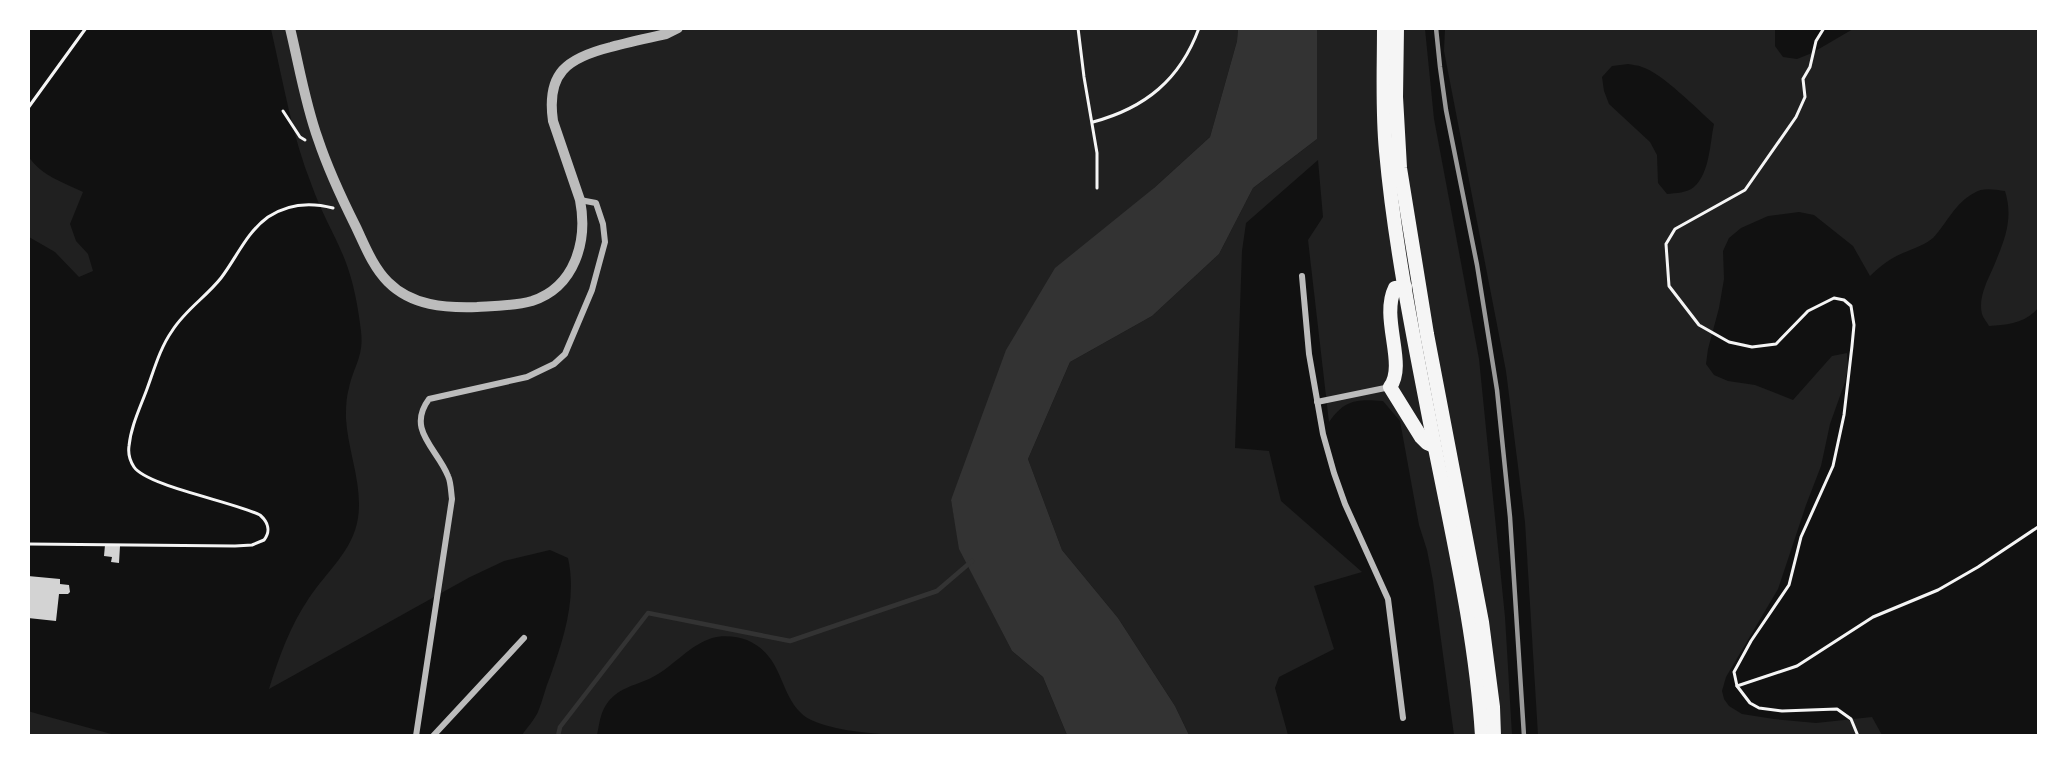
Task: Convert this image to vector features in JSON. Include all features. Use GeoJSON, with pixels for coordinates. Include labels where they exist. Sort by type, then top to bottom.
{"type":"FeatureCollection","features":[{"type":"Feature","properties":{"kind":"highway"},"geometry":{"type":"LineString","coordinates":[[1384,28],[1383,105],[1386,152],[1405,286],[1462,586],[1473,653],[1482,735]]}},
{"type":"Feature","properties":{"kind":"highway"},"geometry":{"type":"LineString","coordinates":[[1397,28],[1396,97],[1400,168],[1427,334],[1482,622],[1493,707],[1494,735]]}},
{"type":"Feature","properties":{"kind":"highway"},"geometry":{"type":"LineString","coordinates":[[1405,286],[1395,288],[1392,295],[1390,317],[1395,375],[1390,387],[1421,437],[1427,444],[1434,446]]}},
{"type":"Feature","properties":{"kind":"street"},"geometry":{"type":"LineString","coordinates":[[290,28],[321,149],[373,262],[387,281],[419,301],[442,306],[492,307],[534,300],[549,293],[562,282],[574,265],[580,246],[583,223],[580,200],[554,121],[551,98],[557,76],[570,62],[584,55],[666,34],[678,28]]}},
{"type":"Feature","properties":{"kind":"street"},"geometry":{"type":"LineString","coordinates":[[416,735],[452,499],[449,477],[422,431],[420,414],[429,399],[527,377],[554,364],[565,354],[592,290],[605,242],[603,224],[596,203],[580,200]]}},
{"type":"Feature","properties":{"kind":"street"},"geometry":{"type":"LineString","coordinates":[[1302,276],[1309,354],[1328,453],[1360,541],[1388,599],[1403,718]]}},
{"type":"Feature","properties":{"kind":"street"},"geometry":{"type":"LineString","coordinates":[[1317,402],[1390,387]]}},
{"type":"Feature","properties":{"kind":"street"},"geometry":{"type":"LineString","coordinates":[[434,735],[524,638]]}},
{"type":"Feature","properties":{"kind":"path"},"geometry":{"type":"LineString","coordinates":[[28,108],[86,28]]}},
{"type":"Feature","properties":{"kind":"path"},"geometry":{"type":"LineString","coordinates":[[1093,123],[1125,112],[1150,98],[1185,58],[1199,28]]}},
{"type":"Feature","properties":{"kind":"path"},"geometry":{"type":"LineString","coordinates":[[1824,28],[1816,40],[1810,67],[1803,79],[1805,97],[1801,107],[1744,190],[1675,229],[1666,244],[1669,286],[1699,325],[1729,342],[1752,347],[1776,344],[1808,311],[1834,298],[1844,300],[1851,306],[1854,325],[1852,346],[1844,415],[1833,466],[1801,537],[1789,585],[1751,641],[1734,672],[1737,686],[1750,703],[1759,708],[1782,711],[1837,709],[1851,719],[1858,735]]}},
{"type":"Feature","properties":{"kind":"path"},"geometry":{"type":"LineString","coordinates":[[1078,29],[1097,153],[1097,188]]}},
{"type":"Feature","properties":{"kind":"path"},"geometry":{"type":"LineString","coordinates":[[283,111],[300,136],[321,149]]}},
{"type":"Feature","properties":{"kind":"path"},"geometry":{"type":"LineString","coordinates":[[28,544],[235,546],[252,545],[264,540],[268,528],[265,519],[260,515],[155,481],[138,471],[129,456],[131,432],[171,331],[220,278],[254,230],[269,216],[295,205],[313,204],[349,213]]}},
{"type":"Feature","properties":{"kind":"path"},"geometry":{"type":"LineString","coordinates":[[1737,686],[1797,666],[1873,617],[1938,590],[1978,567],[2038,527]]}},
{"type":"Feature","properties":{"kind":"shaded area"},"geometry":{"type":"Polygon","coordinates":[[[271,29],[1238,29],[1237,41],[1210,137],[1154,188],[951,500],[960,549],[1012,651],[1043,677],[1067,735],[892,734],[850,731],[826,726],[800,712],[793,703],[774,664],[759,647],[747,640],[725,636],[703,642],[651,678],[615,695],[604,709],[597,735],[522,735],[540,708],[568,618],[571,588],[568,558],[550,550],[504,561],[470,577],[269,689],[296,620],[316,588],[345,551],[355,530],[359,493],[347,431],[346,407],[362,340],[351,277],[305,167],[288,108],[271,29]]]}},
{"type":"Feature","properties":{"kind":"shaded area"},"geometry":{"type":"Polygon","coordinates":[[[1238,29],[1317,29],[1317,139],[1253,188],[1219,254],[1152,316],[1070,362],[1028,459],[1062,550],[1118,618],[1175,706],[1189,735],[1067,735],[1043,677],[1012,651],[959,549],[951,500],[1006,350],[1055,268],[1154,188],[1210,137],[1237,41],[1238,29]]]}},
{"type":"Feature","properties":{"kind":"shaded area"},"geometry":{"type":"Polygon","coordinates":[[[1317,29],[1425,29],[1434,119],[1479,359],[1505,617],[1512,735],[1454,735],[1433,581],[1419,525],[1400,421],[1383,401],[1366,400],[1346,405],[1329,422],[1308,240],[1323,217],[1318,160],[1246,223],[1242,251],[1235,448],[1269,451],[1281,501],[1362,572],[1314,586],[1334,649],[1279,677],[1275,688],[1288,735],[1189,735],[1175,706],[1118,618],[1062,550],[1028,459],[1070,362],[1152,316],[1219,254],[1253,188],[1317,139],[1317,29]]]}},
{"type":"Feature","properties":{"kind":"shaded area"},"geometry":{"type":"Polygon","coordinates":[[[1445,29],[1775,29],[1775,46],[1783,57],[1797,59],[1853,29],[2038,29],[2038,308],[2028,317],[2009,324],[1989,326],[1982,314],[1981,302],[1984,290],[2001,249],[2008,221],[2008,202],[2005,191],[1985,189],[1967,197],[1933,238],[1893,258],[1870,276],[1853,246],[1814,215],[1799,212],[1768,216],[1741,228],[1729,238],[1723,251],[1724,279],[1706,364],[1714,375],[1728,381],[1755,385],[1793,400],[1832,356],[1847,353],[1848,367],[1830,424],[1821,466],[1778,589],[1726,677],[1722,691],[1724,699],[1729,706],[1742,714],[1774,719],[1816,723],[1872,717],[1882,735],[1538,735],[1525,522],[1506,371],[1444,51],[1445,29]],[[1628,64],[1612,66],[1602,77],[1609,104],[1650,142],[1657,155],[1658,183],[1667,194],[1694,187],[1706,166],[1714,124],[1659,76],[1640,66],[1628,64]]]}},
{"type":"Feature","properties":{"kind":"shaded area"},"geometry":{"type":"Polygon","coordinates":[[[28,156],[46,174],[83,192],[70,224],[76,241],[88,254],[93,271],[79,277],[55,252],[29,237],[28,156]]]}},
{"type":"Feature","properties":{"kind":"shaded area"},"geometry":{"type":"Polygon","coordinates":[[[28,711],[38,714],[115,735],[29,735],[28,711]]]}},
{"type":"Feature","properties":{"kind":"building"},"geometry":{"type":"Polygon","coordinates":[[[105,545],[120,546],[119,563],[111,562],[112,557],[104,556],[105,545]]]}},
{"type":"Feature","properties":{"kind":"building"},"geometry":{"type":"Polygon","coordinates":[[[28,576],[60,579],[60,584],[69,585],[68,594],[59,594],[56,621],[28,618],[28,576]]]}},
{"type":"Feature","properties":{"kind":"waterway"},"geometry":{"type":"LineString","coordinates":[[558,736],[560,727],[648,613],[790,641],[937,591],[972,561]]}},
{"type":"Feature","properties":{"kind":"railway"},"geometry":{"type":"LineString","coordinates":[[1436,28],[1446,110],[1477,265],[1497,390],[1510,517],[1524,736]]}}]}
